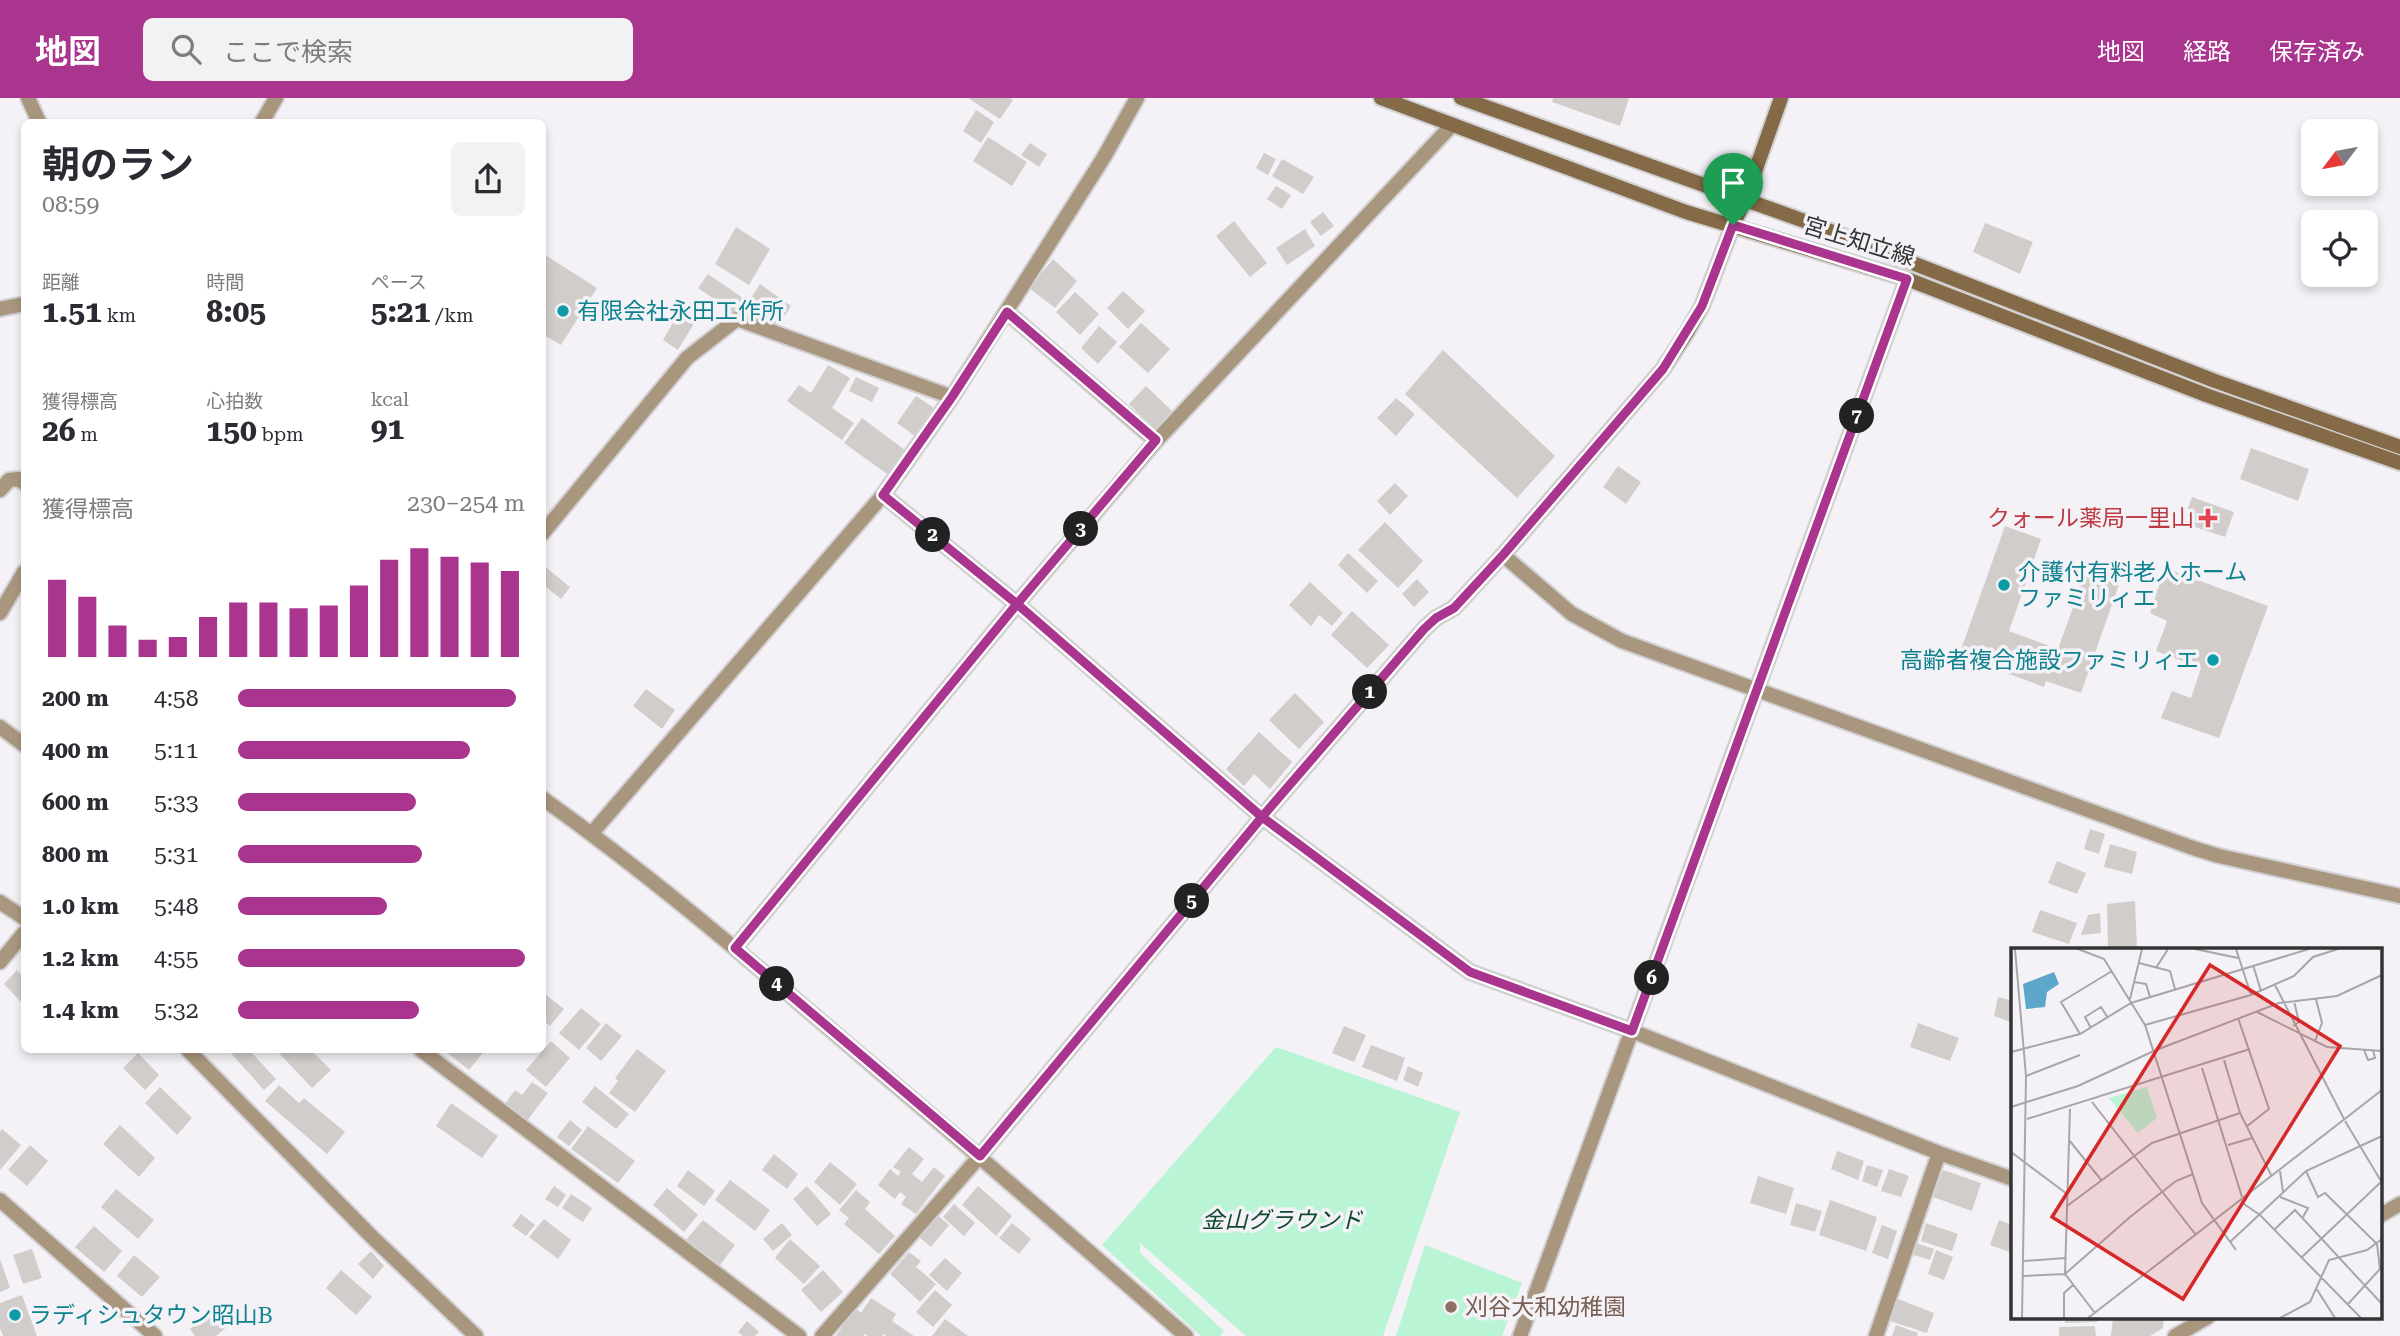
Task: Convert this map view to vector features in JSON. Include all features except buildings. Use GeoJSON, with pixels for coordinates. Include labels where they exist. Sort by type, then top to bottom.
{"type":"FeatureCollection","features":[{"type":"Feature","properties":{"kind":"main road","name":"宮上知立線"},"geometry":{"type":"LineString","coordinates":[[1381,98],[1686,212],[1907,279],[2206,395],[2400,463]]}},
{"type":"Feature","properties":{"kind":"main road","name":"宮上知立線"},"geometry":{"type":"LineString","coordinates":[[1461,98],[1493,104],[1810,223],[2215,381],[2400,447]]}},
{"type":"Feature","properties":{"kind":"main road"},"geometry":{"type":"LineString","coordinates":[[1503,555],[1663,369],[1702,306],[1745,200],[1781,98]]}},
{"type":"Feature","properties":{"kind":"street"},"geometry":{"type":"LineString","coordinates":[[28,98],[38,119]]}},
{"type":"Feature","properties":{"kind":"street"},"geometry":{"type":"LineString","coordinates":[[263,119],[276,98]]}},
{"type":"Feature","properties":{"kind":"street"},"geometry":{"type":"LineString","coordinates":[[592,833],[883,495],[952,397],[1007,312],[1097,168],[1137,98]]}},
{"type":"Feature","properties":{"kind":"street"},"geometry":{"type":"LineString","coordinates":[[735,948],[1017,604],[1156,440],[1452,125]]}},
{"type":"Feature","properties":{"kind":"street"},"geometry":{"type":"LineString","coordinates":[[1520,1336],[1907,279]]}},
{"type":"Feature","properties":{"kind":"street"},"geometry":{"type":"LineString","coordinates":[[0,309],[21,305]]}},
{"type":"Feature","properties":{"kind":"street"},"geometry":{"type":"LineString","coordinates":[[1007,312],[1156,440]]}},
{"type":"Feature","properties":{"kind":"street"},"geometry":{"type":"LineString","coordinates":[[546,529],[688,358],[737,319],[952,397]]}},
{"type":"Feature","properties":{"kind":"street"},"geometry":{"type":"LineString","coordinates":[[0,490],[9,480],[21,481]]}},
{"type":"Feature","properties":{"kind":"street"},"geometry":{"type":"LineString","coordinates":[[883,495],[1017,604],[1262,817],[1470,972],[1632,1031],[1939,1153],[2011,1178]]}},
{"type":"Feature","properties":{"kind":"street"},"geometry":{"type":"LineString","coordinates":[[822,1336],[980,1156],[1262,817],[1424,629],[1436,618],[1454,608],[1503,555],[1572,614],[1622,642],[2193,848],[2400,896]]}},
{"type":"Feature","properties":{"kind":"street"},"geometry":{"type":"LineString","coordinates":[[0,613],[21,577]]}},
{"type":"Feature","properties":{"kind":"street"},"geometry":{"type":"LineString","coordinates":[[0,727],[21,743]]}},
{"type":"Feature","properties":{"kind":"street"},"geometry":{"type":"LineString","coordinates":[[546,801],[592,833],[735,948],[980,1156],[1186,1336]]}},
{"type":"Feature","properties":{"kind":"street"},"geometry":{"type":"LineString","coordinates":[[0,902],[21,916]]}},
{"type":"Feature","properties":{"kind":"street"},"geometry":{"type":"LineString","coordinates":[[0,962],[21,937]]}},
{"type":"Feature","properties":{"kind":"street"},"geometry":{"type":"LineString","coordinates":[[191,1053],[372,1237],[476,1336]]}},
{"type":"Feature","properties":{"kind":"street"},"geometry":{"type":"LineString","coordinates":[[425,1053],[799,1336]]}},
{"type":"Feature","properties":{"kind":"street"},"geometry":{"type":"LineString","coordinates":[[1875,1336],[1939,1153]]}},
{"type":"Feature","properties":{"kind":"street"},"geometry":{"type":"LineString","coordinates":[[0,1200],[156,1336]]}},
{"type":"Feature","properties":{"kind":"street"},"geometry":{"type":"LineString","coordinates":[[2382,1214],[2400,1204]]}},
{"type":"Feature","properties":{"kind":"street"},"geometry":{"type":"LineString","coordinates":[[2177,1335],[2206,1318]]}},
{"type":"Feature","properties":{"kind":"green space","name":"金山グラウンド"},"geometry":{"type":"Polygon","coordinates":[[[1276,1047],[1460,1112],[1383,1336],[1246,1336],[1140,1243],[1140,1253],[1224,1331],[1220,1336],[1201,1336],[1102,1245],[1276,1047]]]}},
{"type":"Feature","properties":{"kind":"green space","name":"刈谷大和幼稚園"},"geometry":{"type":"Polygon","coordinates":[[[1425,1245],[1522,1283],[1502,1336],[1396,1336],[1425,1245]]]}},
{"type":"Feature","properties":{"kind":"place","name":"有限会社永田工作所"},"geometry":{"type":"Point","coordinates":[563,311]}},
{"type":"Feature","properties":{"kind":"place","name":"クォール薬局一里山"},"geometry":{"type":"Point","coordinates":[2208,518]}},
{"type":"Feature","properties":{"kind":"place","name":"介護付有料老人ホーム ファミリィエ"},"geometry":{"type":"Point","coordinates":[2004,585]}},
{"type":"Feature","properties":{"kind":"place","name":"高齢者複合施設ファミリィエ"},"geometry":{"type":"Point","coordinates":[2213,660]}},
{"type":"Feature","properties":{"kind":"place","name":"刈谷大和幼稚園"},"geometry":{"type":"Point","coordinates":[1451,1307]}},
{"type":"Feature","properties":{"kind":"place","name":"ラディシュタウン昭山B"},"geometry":{"type":"Point","coordinates":[15,1315]}},
{"type":"Feature","properties":{"kind":"route"},"geometry":{"type":"LineString","coordinates":[[1733,225],[1702,306],[1663,369],[1503,555],[1454,608],[1436,618],[1424,629],[1262,817],[1017,604],[883,495],[952,397],[1007,312],[1156,440],[1017,604],[735,948],[980,1156],[1262,817],[1470,972],[1632,1031],[1907,279],[1733,225]]}}]}
